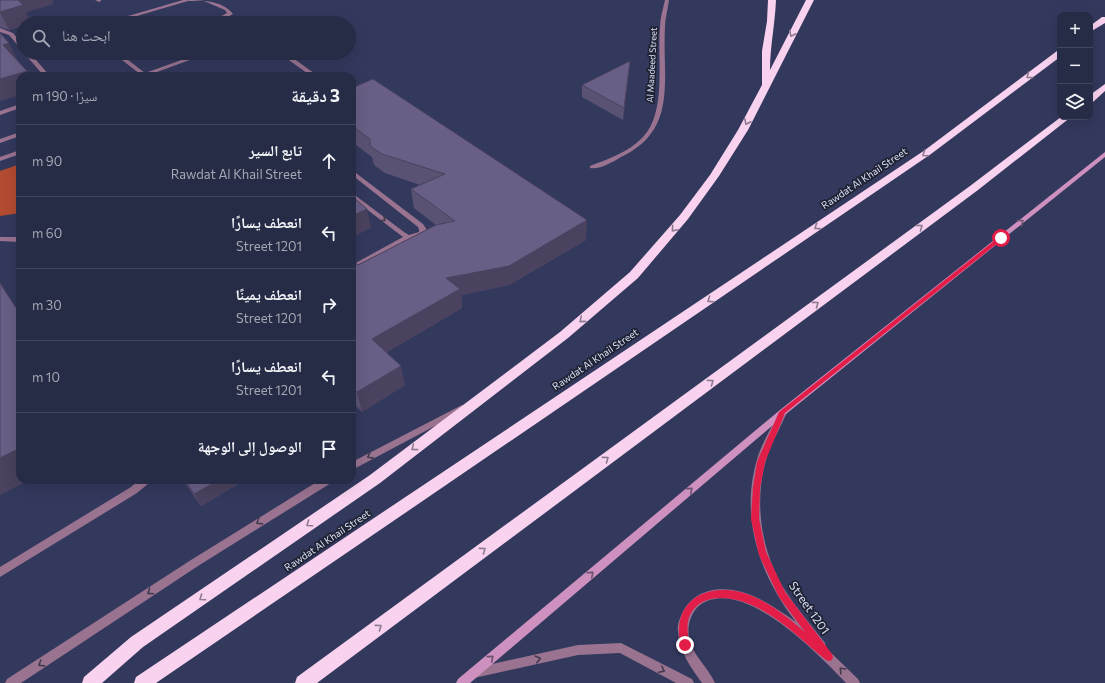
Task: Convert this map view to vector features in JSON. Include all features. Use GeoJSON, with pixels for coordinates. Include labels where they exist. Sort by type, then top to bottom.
{"type":"FeatureCollection","features":[{"type":"Feature","properties":{"kind":"highway"},"geometry":{"type":"LineString","coordinates":[[765,87],[766,51],[771,21],[772,0]]}},
{"type":"Feature","properties":{"kind":"highway"},"geometry":{"type":"LineString","coordinates":[[90,683],[137,642],[375,479],[564,335],[634,274],[684,217],[714,176],[743,130],[810,0]]}},
{"type":"Feature","properties":{"kind":"highway"},"geometry":{"type":"LineString","coordinates":[[1093,28],[1105,19]]}},
{"type":"Feature","properties":{"kind":"highway","name":"Rawdat Al Khail Street"},"geometry":{"type":"LineString","coordinates":[[142,683],[928,152],[1057,55]]}},
{"type":"Feature","properties":{"kind":"highway"},"geometry":{"type":"LineString","coordinates":[[1093,97],[1105,87]]}},
{"type":"Feature","properties":{"kind":"highway"},"geometry":{"type":"LineString","coordinates":[[303,683],[968,192],[1063,120]]}},
{"type":"Feature","properties":{"kind":"highway"},"geometry":{"type":"LineString","coordinates":[[316,683],[347,650]]}},
{"type":"Feature","properties":{"kind":"street"},"geometry":{"type":"LineString","coordinates":[[132,16],[188,0],[205,0],[227,9],[230,14],[226,16]]}},
{"type":"Feature","properties":{"kind":"street","name":"Al Maadeed Street"},"geometry":{"type":"LineString","coordinates":[[592,167],[625,154],[646,138],[656,124],[661,93],[662,29],[666,0]]}},
{"type":"Feature","properties":{"kind":"street"},"geometry":{"type":"LineString","coordinates":[[0,30],[11,34],[16,40]]}},
{"type":"Feature","properties":{"kind":"street"},"geometry":{"type":"LineString","coordinates":[[33,60],[44,72]]}},
{"type":"Feature","properties":{"kind":"street"},"geometry":{"type":"LineString","coordinates":[[127,60],[139,72]]}},
{"type":"Feature","properties":{"kind":"street"},"geometry":{"type":"LineString","coordinates":[[151,72],[186,60]]}},
{"type":"Feature","properties":{"kind":"street"},"geometry":{"type":"LineString","coordinates":[[292,60],[309,72]]}},
{"type":"Feature","properties":{"kind":"street"},"geometry":{"type":"LineString","coordinates":[[0,113],[16,107]]}},
{"type":"Feature","properties":{"kind":"street"},"geometry":{"type":"LineString","coordinates":[[0,141],[16,135]]}},
{"type":"Feature","properties":{"kind":"street"},"geometry":{"type":"LineString","coordinates":[[0,159],[16,153]]}},
{"type":"Feature","properties":{"kind":"street"},"geometry":{"type":"LineString","coordinates":[[462,683],[783,412],[1105,154]]}},
{"type":"Feature","properties":{"kind":"street"},"geometry":{"type":"LineString","coordinates":[[356,175],[423,228],[420,234],[410,237],[356,266]]}},
{"type":"Feature","properties":{"kind":"street"},"geometry":{"type":"LineString","coordinates":[[356,198],[398,231],[410,237]]}},
{"type":"Feature","properties":{"kind":"street"},"geometry":{"type":"LineString","coordinates":[[0,239],[16,239]]}},
{"type":"Feature","properties":{"kind":"street"},"geometry":{"type":"LineString","coordinates":[[356,464],[479,399]]}},
{"type":"Feature","properties":{"kind":"street","name":"Street 1201"},"geometry":{"type":"LineString","coordinates":[[783,412],[761,462],[757,488],[755,519],[762,553],[782,594],[829,657]]}},
{"type":"Feature","properties":{"kind":"street"},"geometry":{"type":"LineString","coordinates":[[0,572],[134,490],[141,484]]}},
{"type":"Feature","properties":{"kind":"street"},"geometry":{"type":"LineString","coordinates":[[11,683],[49,660],[152,590],[322,484]]}},
{"type":"Feature","properties":{"kind":"street","name":"Street 1201"},"geometry":{"type":"LineString","coordinates":[[709,683],[692,661],[685,645],[682,631],[686,614],[695,601],[710,594],[728,594],[752,600],[782,618],[829,657],[854,683]]}},
{"type":"Feature","properties":{"kind":"street"},"geometry":{"type":"LineString","coordinates":[[473,674],[578,650],[621,648],[688,683]]}},
{"type":"Feature","properties":{"kind":"shaded area"},"geometry":{"type":"Polygon","coordinates":[[[16,165],[16,214],[0,216],[0,171],[16,165]]]}},
{"type":"Feature","properties":{"kind":"building"},"geometry":{"type":"Polygon","coordinates":[[[0,0],[18,0],[23,5],[0,12],[0,0]]]}},
{"type":"Feature","properties":{"kind":"building"},"geometry":{"type":"Polygon","coordinates":[[[0,33],[9,43],[3,45],[27,71],[16,72],[16,74],[0,79],[0,33]]]}},
{"type":"Feature","properties":{"kind":"building"},"geometry":{"type":"Polygon","coordinates":[[[630,61],[624,108],[582,85],[630,61]]]}},
{"type":"Feature","properties":{"kind":"building"},"geometry":{"type":"Polygon","coordinates":[[[373,79],[587,220],[509,266],[446,278],[460,289],[372,339],[401,366],[357,392],[356,263],[358,265],[436,225],[455,221],[411,189],[445,174],[382,154],[370,146],[370,139],[356,129],[356,86],[373,79]]]}},
{"type":"Feature","properties":{"kind":"building"},"geometry":{"type":"Polygon","coordinates":[[[356,199],[367,209],[356,214],[356,199]]]}},
{"type":"Feature","properties":{"kind":"building"},"geometry":{"type":"Polygon","coordinates":[[[0,283],[16,308],[16,450],[0,458],[0,283]]]}},
{"type":"Feature","properties":{"kind":"building"},"geometry":{"type":"Polygon","coordinates":[[[188,484],[212,484],[194,494],[188,484]]]}},
{"type":"Feature","properties":{"kind":"route"},"geometry":{"type":"LineString","coordinates":[[685,645],[682,631],[686,614],[695,601],[710,594],[728,594],[752,600],[782,618],[829,657],[782,594],[762,553],[755,519],[757,488],[761,462],[783,412],[1001,238]]}}]}
